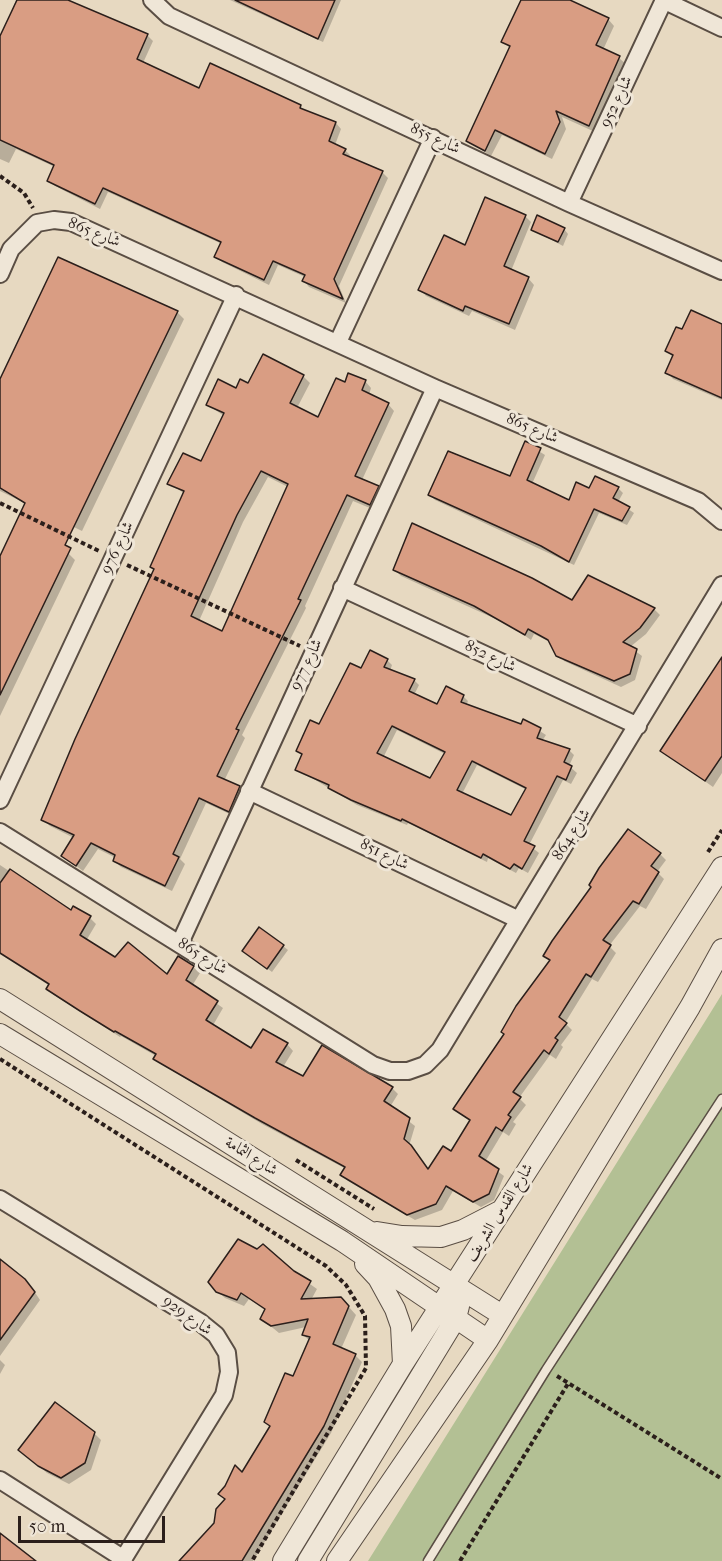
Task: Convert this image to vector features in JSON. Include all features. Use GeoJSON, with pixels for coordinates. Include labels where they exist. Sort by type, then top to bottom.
{"type":"FeatureCollection","features":[{"type":"Feature","properties":{"kind":"street","name":"شارع 855"},"geometry":{"type":"LineString","coordinates":[[152,0],[169,16],[569,203],[722,271]]}},
{"type":"Feature","properties":{"kind":"street"},"geometry":{"type":"LineString","coordinates":[[663,0],[722,28]]}},
{"type":"Feature","properties":{"kind":"street","name":"شارع 952"},"geometry":{"type":"LineString","coordinates":[[569,203],[663,0]]}},
{"type":"Feature","properties":{"kind":"street"},"geometry":{"type":"LineString","coordinates":[[338,342],[433,138]]}},
{"type":"Feature","properties":{"kind":"street","name":"شارع 865"},"geometry":{"type":"LineString","coordinates":[[37,223],[54,220],[71,222],[236,295],[435,388],[698,501],[722,521]]}},
{"type":"Feature","properties":{"kind":"street"},"geometry":{"type":"LineString","coordinates":[[0,274],[11,249],[37,223]]}},
{"type":"Feature","properties":{"kind":"street","name":"شارع 976"},"geometry":{"type":"LineString","coordinates":[[0,800],[236,295]]}},
{"type":"Feature","properties":{"kind":"street","name":"شارع 977"},"geometry":{"type":"LineString","coordinates":[[180,943],[435,388]]}},
{"type":"Feature","properties":{"kind":"street","name":"شارع 864"},"geometry":{"type":"LineString","coordinates":[[408,1071],[425,1065],[440,1050],[722,585]]}},
{"type":"Feature","properties":{"kind":"street","name":"شارع 852"},"geometry":{"type":"LineString","coordinates":[[342,588],[638,726]]}},
{"type":"Feature","properties":{"kind":"street","name":"شارع 851"},"geometry":{"type":"LineString","coordinates":[[249,791],[519,920]]}},
{"type":"Feature","properties":{"kind":"street","name":"شارع 865"},"geometry":{"type":"LineString","coordinates":[[0,831],[372,1065],[390,1071],[408,1071]]}},
{"type":"Feature","properties":{"kind":"street","name":"شارع القدس الشريف"},"geometry":{"type":"LineString","coordinates":[[283,1561],[403,1364],[448,1312],[455,1285],[500,1211],[693,917],[722,867]]}},
{"type":"Feature","properties":{"kind":"street"},"geometry":{"type":"LineString","coordinates":[[338,1561],[488,1340],[690,1007],[722,949]]}},
{"type":"Feature","properties":{"kind":"street","name":"شارع الثمامة"},"geometry":{"type":"LineString","coordinates":[[0,999],[502,1315]]}},
{"type":"Feature","properties":{"kind":"street","name":"شارع الثمامة"},"geometry":{"type":"LineString","coordinates":[[0,1034],[342,1240],[488,1340]]}},
{"type":"Feature","properties":{"kind":"street","name":"شارع 929"},"geometry":{"type":"LineString","coordinates":[[0,1199],[200,1322],[216,1335],[227,1353],[229,1372],[224,1395],[123,1560]]}},
{"type":"Feature","properties":{"kind":"street"},"geometry":{"type":"LineString","coordinates":[[363,1227],[402,1236],[441,1237],[463,1230],[500,1211]]}},
{"type":"Feature","properties":{"kind":"street"},"geometry":{"type":"LineString","coordinates":[[342,1240],[378,1278],[395,1309],[401,1326],[403,1364]]}},
{"type":"Feature","properties":{"kind":"street"},"geometry":{"type":"LineString","coordinates":[[308,1561],[448,1312]]}},
{"type":"Feature","properties":{"kind":"street"},"geometry":{"type":"LineString","coordinates":[[0,1480],[123,1560]]}},
{"type":"Feature","properties":{"kind":"lane"},"geometry":{"type":"LineString","coordinates":[[428,1561],[546,1370],[722,1099]]}},
{"type":"Feature","properties":{"kind":"path"},"geometry":{"type":"LineString","coordinates":[[0,176],[24,193],[34,210],[37,223]]}},
{"type":"Feature","properties":{"kind":"path"},"geometry":{"type":"LineString","coordinates":[[0,503],[313,652]]}},
{"type":"Feature","properties":{"kind":"path"},"geometry":{"type":"LineString","coordinates":[[0,1059],[326,1266],[346,1285],[365,1316],[366,1368],[252,1561]]}},
{"type":"Feature","properties":{"kind":"path"},"geometry":{"type":"LineString","coordinates":[[546,1370],[569,1382],[722,1479]]}},
{"type":"Feature","properties":{"kind":"path"},"geometry":{"type":"LineString","coordinates":[[459,1561],[569,1382]]}},
{"type":"Feature","properties":{"kind":"green space"},"geometry":{"type":"Polygon","coordinates":[[[722,994],[722,1561],[368,1561],[709,1015],[722,994]]]}},
{"type":"Feature","properties":{"kind":"building"},"geometry":{"type":"Polygon","coordinates":[[[17,0],[68,0],[148,34],[137,59],[199,88],[210,63],[301,105],[300,108],[336,122],[329,141],[346,149],[343,154],[383,171],[334,279],[343,299],[302,281],[305,275],[273,261],[264,280],[214,257],[221,242],[103,188],[95,204],[47,181],[54,165],[0,140],[0,36],[17,0]]]}},
{"type":"Feature","properties":{"kind":"building"},"geometry":{"type":"Polygon","coordinates":[[[235,0],[335,0],[318,39],[235,0]]]}},
{"type":"Feature","properties":{"kind":"building"},"geometry":{"type":"Polygon","coordinates":[[[521,0],[570,0],[609,18],[596,45],[620,56],[589,126],[556,111],[560,122],[545,154],[495,130],[485,151],[466,141],[510,46],[501,42],[521,0]]]}},
{"type":"Feature","properties":{"kind":"building"},"geometry":{"type":"Polygon","coordinates":[[[485,197],[526,215],[504,266],[529,277],[509,324],[465,306],[463,311],[418,290],[444,235],[465,245],[485,197]]]}},
{"type":"Feature","properties":{"kind":"building"},"geometry":{"type":"Polygon","coordinates":[[[537,215],[565,228],[558,242],[531,230],[537,215]]]}},
{"type":"Feature","properties":{"kind":"building"},"geometry":{"type":"Polygon","coordinates":[[[58,257],[178,311],[65,545],[71,548],[0,695],[0,556],[25,503],[0,488],[0,379],[58,257]]]}},
{"type":"Feature","properties":{"kind":"building"},"geometry":{"type":"Polygon","coordinates":[[[691,310],[722,324],[722,398],[665,373],[673,355],[665,351],[676,327],[682,329],[691,310]]]}},
{"type":"Feature","properties":{"kind":"building"},"geometry":{"type":"Polygon","coordinates":[[[263,354],[304,375],[290,403],[318,417],[336,378],[345,382],[348,373],[366,380],[362,390],[389,403],[355,476],[379,486],[370,505],[347,495],[298,599],[301,600],[236,729],[239,730],[217,776],[240,786],[229,812],[199,798],[173,854],[179,857],[165,886],[113,861],[115,855],[91,843],[76,866],[61,856],[74,835],[41,820],[75,739],[154,569],[150,567],[184,491],[167,484],[183,453],[201,461],[224,413],[206,405],[218,379],[236,388],[240,379],[248,383],[263,354]],[[261,471],[237,515],[191,616],[222,631],[288,484],[261,471]]]}},
{"type":"Feature","properties":{"kind":"building"},"geometry":{"type":"Polygon","coordinates":[[[525,441],[541,448],[527,480],[569,500],[576,482],[589,488],[595,476],[619,487],[613,498],[630,507],[622,521],[594,509],[569,562],[541,546],[428,495],[448,451],[510,476],[525,441]]]}},
{"type":"Feature","properties":{"kind":"building"},"geometry":{"type":"Polygon","coordinates":[[[412,523],[532,578],[572,600],[588,575],[655,608],[640,628],[623,642],[637,649],[630,674],[614,681],[556,656],[548,640],[528,629],[525,635],[474,606],[393,570],[412,523]]]}},
{"type":"Feature","properties":{"kind":"building"},"geometry":{"type":"Polygon","coordinates":[[[370,650],[388,659],[384,667],[415,679],[409,691],[437,704],[446,686],[464,695],[461,702],[521,724],[523,719],[541,728],[537,738],[570,749],[564,762],[572,766],[566,780],[557,776],[524,841],[535,846],[522,869],[514,864],[510,869],[483,854],[481,858],[402,819],[401,821],[351,800],[328,788],[329,785],[295,770],[302,754],[296,751],[310,720],[319,724],[350,663],[361,668],[370,650]],[[392,726],[377,753],[430,778],[445,752],[392,726]],[[472,761],[457,790],[511,815],[526,788],[472,761]]]}},
{"type":"Feature","properties":{"kind":"building"},"geometry":{"type":"Polygon","coordinates":[[[722,657],[722,756],[705,781],[660,751],[722,657]]]}},
{"type":"Feature","properties":{"kind":"building"},"geometry":{"type":"Polygon","coordinates":[[[628,829],[661,853],[651,866],[659,872],[639,904],[633,901],[603,940],[611,945],[591,977],[586,974],[559,1017],[567,1023],[555,1038],[558,1040],[549,1054],[544,1050],[513,1092],[521,1097],[508,1115],[511,1117],[502,1131],[496,1127],[479,1156],[499,1169],[489,1194],[473,1202],[446,1186],[436,1204],[407,1215],[340,1175],[345,1167],[153,1059],[156,1054],[114,1032],[46,989],[49,984],[0,953],[0,883],[10,869],[71,910],[73,906],[91,916],[80,935],[115,957],[128,942],[167,974],[178,956],[194,966],[186,980],[218,1001],[206,1020],[251,1048],[263,1029],[288,1043],[276,1062],[303,1076],[322,1045],[393,1087],[384,1101],[410,1118],[404,1139],[428,1169],[443,1146],[451,1151],[470,1120],[453,1109],[504,1034],[501,1032],[516,1006],[550,960],[543,956],[552,941],[591,887],[589,885],[599,868],[628,829]]]}},
{"type":"Feature","properties":{"kind":"building"},"geometry":{"type":"Polygon","coordinates":[[[259,927],[284,945],[267,969],[242,951],[259,927]]]}},
{"type":"Feature","properties":{"kind":"building"},"geometry":{"type":"Polygon","coordinates":[[[238,1239],[257,1249],[263,1244],[294,1271],[311,1281],[301,1299],[341,1297],[349,1306],[333,1344],[356,1354],[324,1426],[242,1561],[179,1561],[214,1523],[216,1509],[225,1499],[218,1494],[225,1486],[235,1465],[242,1472],[270,1426],[264,1422],[285,1373],[293,1376],[310,1337],[302,1335],[308,1319],[271,1326],[260,1319],[265,1309],[241,1293],[237,1300],[216,1292],[208,1282],[238,1239]]]}},
{"type":"Feature","properties":{"kind":"building"},"geometry":{"type":"Polygon","coordinates":[[[0,1259],[25,1279],[35,1292],[0,1340],[0,1259]]]}},
{"type":"Feature","properties":{"kind":"building"},"geometry":{"type":"Polygon","coordinates":[[[55,1402],[95,1432],[85,1463],[61,1478],[38,1466],[18,1450],[55,1402]]]}},
{"type":"Feature","properties":{"kind":"building"},"geometry":{"type":"Polygon","coordinates":[[[0,1533],[36,1561],[0,1561],[0,1533]]]}}]}
